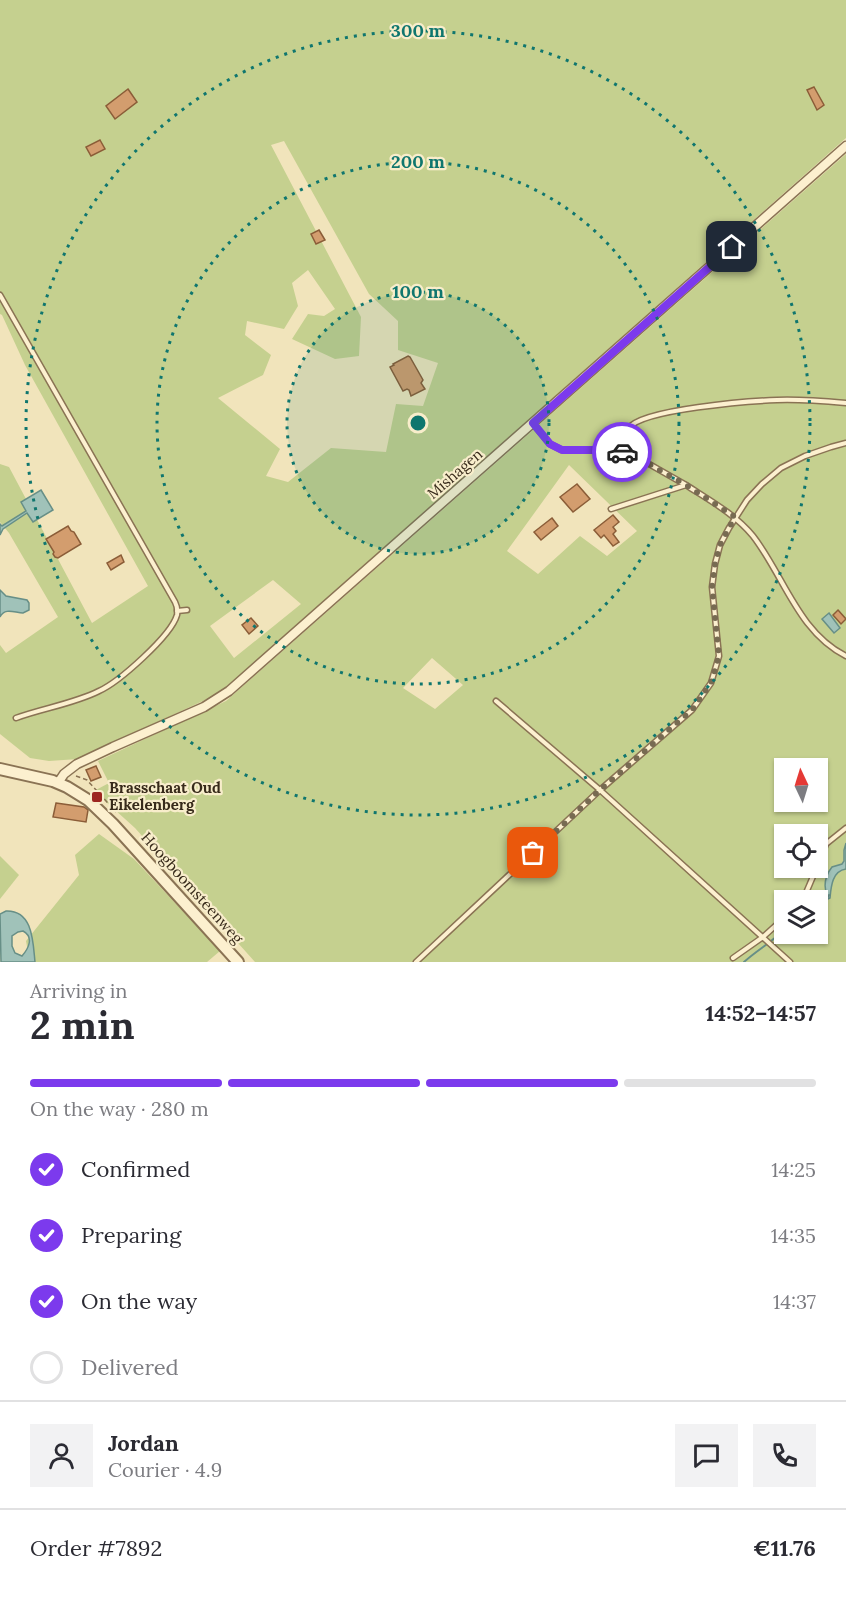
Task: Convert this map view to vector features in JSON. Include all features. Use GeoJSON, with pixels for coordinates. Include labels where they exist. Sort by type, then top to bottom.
{"type":"FeatureCollection","features":[{"type":"Feature","properties":{"kind":"street","name":"Mishagen"},"geometry":{"type":"LineString","coordinates":[[58,783],[64,774],[77,764],[198,710],[229,691],[846,146]]}},
{"type":"Feature","properties":{"kind":"street","name":"Hoogboomsteenweg"},"geometry":{"type":"LineString","coordinates":[[0,769],[58,783],[83,797],[105,815],[238,962]]}},
{"type":"Feature","properties":{"kind":"lane"},"geometry":{"type":"LineString","coordinates":[[0,295],[175,602],[177,611],[177,616],[162,637],[131,669],[101,690],[84,698],[16,718]]}},
{"type":"Feature","properties":{"kind":"lane"},"geometry":{"type":"LineString","coordinates":[[636,457],[626,441],[626,433],[630,426],[646,418],[690,409],[777,400],[846,403]]}},
{"type":"Feature","properties":{"kind":"lane"},"geometry":{"type":"LineString","coordinates":[[533,423],[550,444],[562,450],[610,450],[636,457],[686,485],[735,517],[753,536],[807,622],[820,638],[846,656]]}},
{"type":"Feature","properties":{"kind":"lane"},"geometry":{"type":"LineString","coordinates":[[416,962],[600,790],[692,710],[711,683],[719,656],[712,587],[720,545],[735,517],[762,484],[781,468],[805,456],[846,443]]}},
{"type":"Feature","properties":{"kind":"lane"},"geometry":{"type":"LineString","coordinates":[[611,509],[686,485]]}},
{"type":"Feature","properties":{"kind":"lane"},"geometry":{"type":"LineString","coordinates":[[177,611],[187,610]]}},
{"type":"Feature","properties":{"kind":"lane"},"geometry":{"type":"LineString","coordinates":[[496,701],[600,790],[790,962]]}},
{"type":"Feature","properties":{"kind":"lane"},"geometry":{"type":"LineString","coordinates":[[828,842],[846,828]]}},
{"type":"Feature","properties":{"kind":"lane"},"geometry":{"type":"LineString","coordinates":[[733,958],[774,927]]}},
{"type":"Feature","properties":{"kind":"green space"},"geometry":{"type":"Polygon","coordinates":[[[0,0],[846,0],[846,138],[220,693],[78,759],[49,761],[30,758],[0,734],[0,645],[6,653],[58,617],[9,533],[0,522],[0,464],[9,467],[92,623],[148,586],[25,365],[0,314],[0,0]],[[284,141],[271,145],[361,317],[359,356],[335,359],[292,339],[308,314],[324,316],[335,309],[308,270],[292,283],[298,306],[284,329],[247,321],[245,335],[271,355],[263,375],[218,398],[280,449],[266,476],[288,482],[331,448],[386,452],[396,404],[423,406],[438,363],[398,350],[398,321],[369,294],[284,141]],[[273,580],[210,626],[234,658],[301,604],[273,580]]]}},
{"type":"Feature","properties":{"kind":"green space"},"geometry":{"type":"Polygon","coordinates":[[[846,154],[846,962],[255,962],[135,828],[94,791],[109,783],[98,761],[226,701],[846,154]],[[569,465],[507,551],[538,574],[580,536],[607,556],[637,531],[569,465]],[[432,658],[403,688],[435,709],[463,685],[432,658]]]}},
{"type":"Feature","properties":{"kind":"green space"},"geometry":{"type":"Polygon","coordinates":[[[99,834],[134,859],[220,951],[207,962],[30,962],[26,941],[79,875],[75,855],[99,834]]]}},
{"type":"Feature","properties":{"kind":"green space"},"geometry":{"type":"Polygon","coordinates":[[[0,856],[19,875],[0,899],[0,856]]]}},
{"type":"Feature","properties":{"kind":"water"},"geometry":{"type":"Polygon","coordinates":[[[41,490],[53,510],[33,522],[27,513],[3,529],[0,535],[0,524],[2,526],[26,511],[21,502],[41,490]]]}},
{"type":"Feature","properties":{"kind":"water"},"geometry":{"type":"Polygon","coordinates":[[[0,590],[6,596],[27,600],[29,610],[23,613],[7,611],[0,617],[0,590]]]}},
{"type":"Feature","properties":{"kind":"water"},"geometry":{"type":"Polygon","coordinates":[[[829,613],[840,628],[834,633],[822,619],[829,613]]]}},
{"type":"Feature","properties":{"kind":"water"},"geometry":{"type":"Polygon","coordinates":[[[846,843],[846,869],[841,870],[835,876],[828,899],[828,890],[825,890],[826,878],[832,867],[844,861],[846,843]]]}},
{"type":"Feature","properties":{"kind":"water"},"geometry":{"type":"Polygon","coordinates":[[[6,911],[15,912],[27,921],[32,937],[35,962],[1,962],[0,914],[6,911]],[[18,932],[12,936],[15,953],[22,956],[29,943],[26,933],[18,932]]]}},
{"type":"Feature","properties":{"kind":"building"},"geometry":{"type":"Polygon","coordinates":[[[814,87],[824,105],[817,110],[807,90],[814,87]]]}},
{"type":"Feature","properties":{"kind":"building"},"geometry":{"type":"Polygon","coordinates":[[[128,89],[137,102],[115,119],[106,106],[128,89]]]}},
{"type":"Feature","properties":{"kind":"building"},"geometry":{"type":"Polygon","coordinates":[[[100,140],[105,149],[91,156],[86,147],[100,140]]]}},
{"type":"Feature","properties":{"kind":"building"},"geometry":{"type":"Polygon","coordinates":[[[319,230],[325,240],[316,244],[311,234],[319,230]]]}},
{"type":"Feature","properties":{"kind":"building"},"geometry":{"type":"Polygon","coordinates":[[[408,356],[423,380],[421,383],[425,389],[411,396],[409,390],[403,391],[390,367],[408,356]]]}},
{"type":"Feature","properties":{"kind":"building"},"geometry":{"type":"Polygon","coordinates":[[[577,484],[590,499],[573,512],[560,497],[577,484]]]}},
{"type":"Feature","properties":{"kind":"building"},"geometry":{"type":"Polygon","coordinates":[[[613,515],[619,522],[613,527],[616,531],[613,534],[619,542],[613,546],[604,535],[601,538],[594,530],[613,515]]]}},
{"type":"Feature","properties":{"kind":"building"},"geometry":{"type":"Polygon","coordinates":[[[552,518],[558,526],[541,540],[534,532],[552,518]]]}},
{"type":"Feature","properties":{"kind":"building"},"geometry":{"type":"Polygon","coordinates":[[[68,526],[81,544],[58,558],[55,557],[46,539],[68,526]]]}},
{"type":"Feature","properties":{"kind":"building"},"geometry":{"type":"Polygon","coordinates":[[[121,555],[124,562],[111,570],[107,563],[121,555]]]}},
{"type":"Feature","properties":{"kind":"building"},"geometry":{"type":"Polygon","coordinates":[[[838,610],[846,619],[841,624],[833,615],[838,610]]]}},
{"type":"Feature","properties":{"kind":"building"},"geometry":{"type":"Polygon","coordinates":[[[251,618],[258,626],[249,634],[242,625],[251,618]]]}},
{"type":"Feature","properties":{"kind":"building"},"geometry":{"type":"Polygon","coordinates":[[[96,766],[101,777],[91,781],[86,770],[96,766]]]}},
{"type":"Feature","properties":{"kind":"building"},"geometry":{"type":"Polygon","coordinates":[[[56,803],[84,807],[88,810],[86,822],[53,817],[56,803]]]}},
{"type":"Feature","properties":{"kind":"waterway"},"geometry":{"type":"LineString","coordinates":[[744,962],[774,939]]}},
{"type":"Feature","properties":{"kind":"way so far"},"geometry":{"type":"LineString","coordinates":[[533,853],[600,790],[692,710],[711,683],[719,656],[712,587],[720,545],[735,517],[686,485],[642,460],[622,452]]}},
{"type":"Feature","properties":{"kind":"place","name":"Brasschaat Oud Eikelenberg"},"geometry":{"type":"Point","coordinates":[97,797]}},
{"type":"Feature","properties":{"kind":"route"},"geometry":{"type":"LineString","coordinates":[[622,452],[595,449],[562,450],[550,444],[533,423],[732,247]]}}]}
